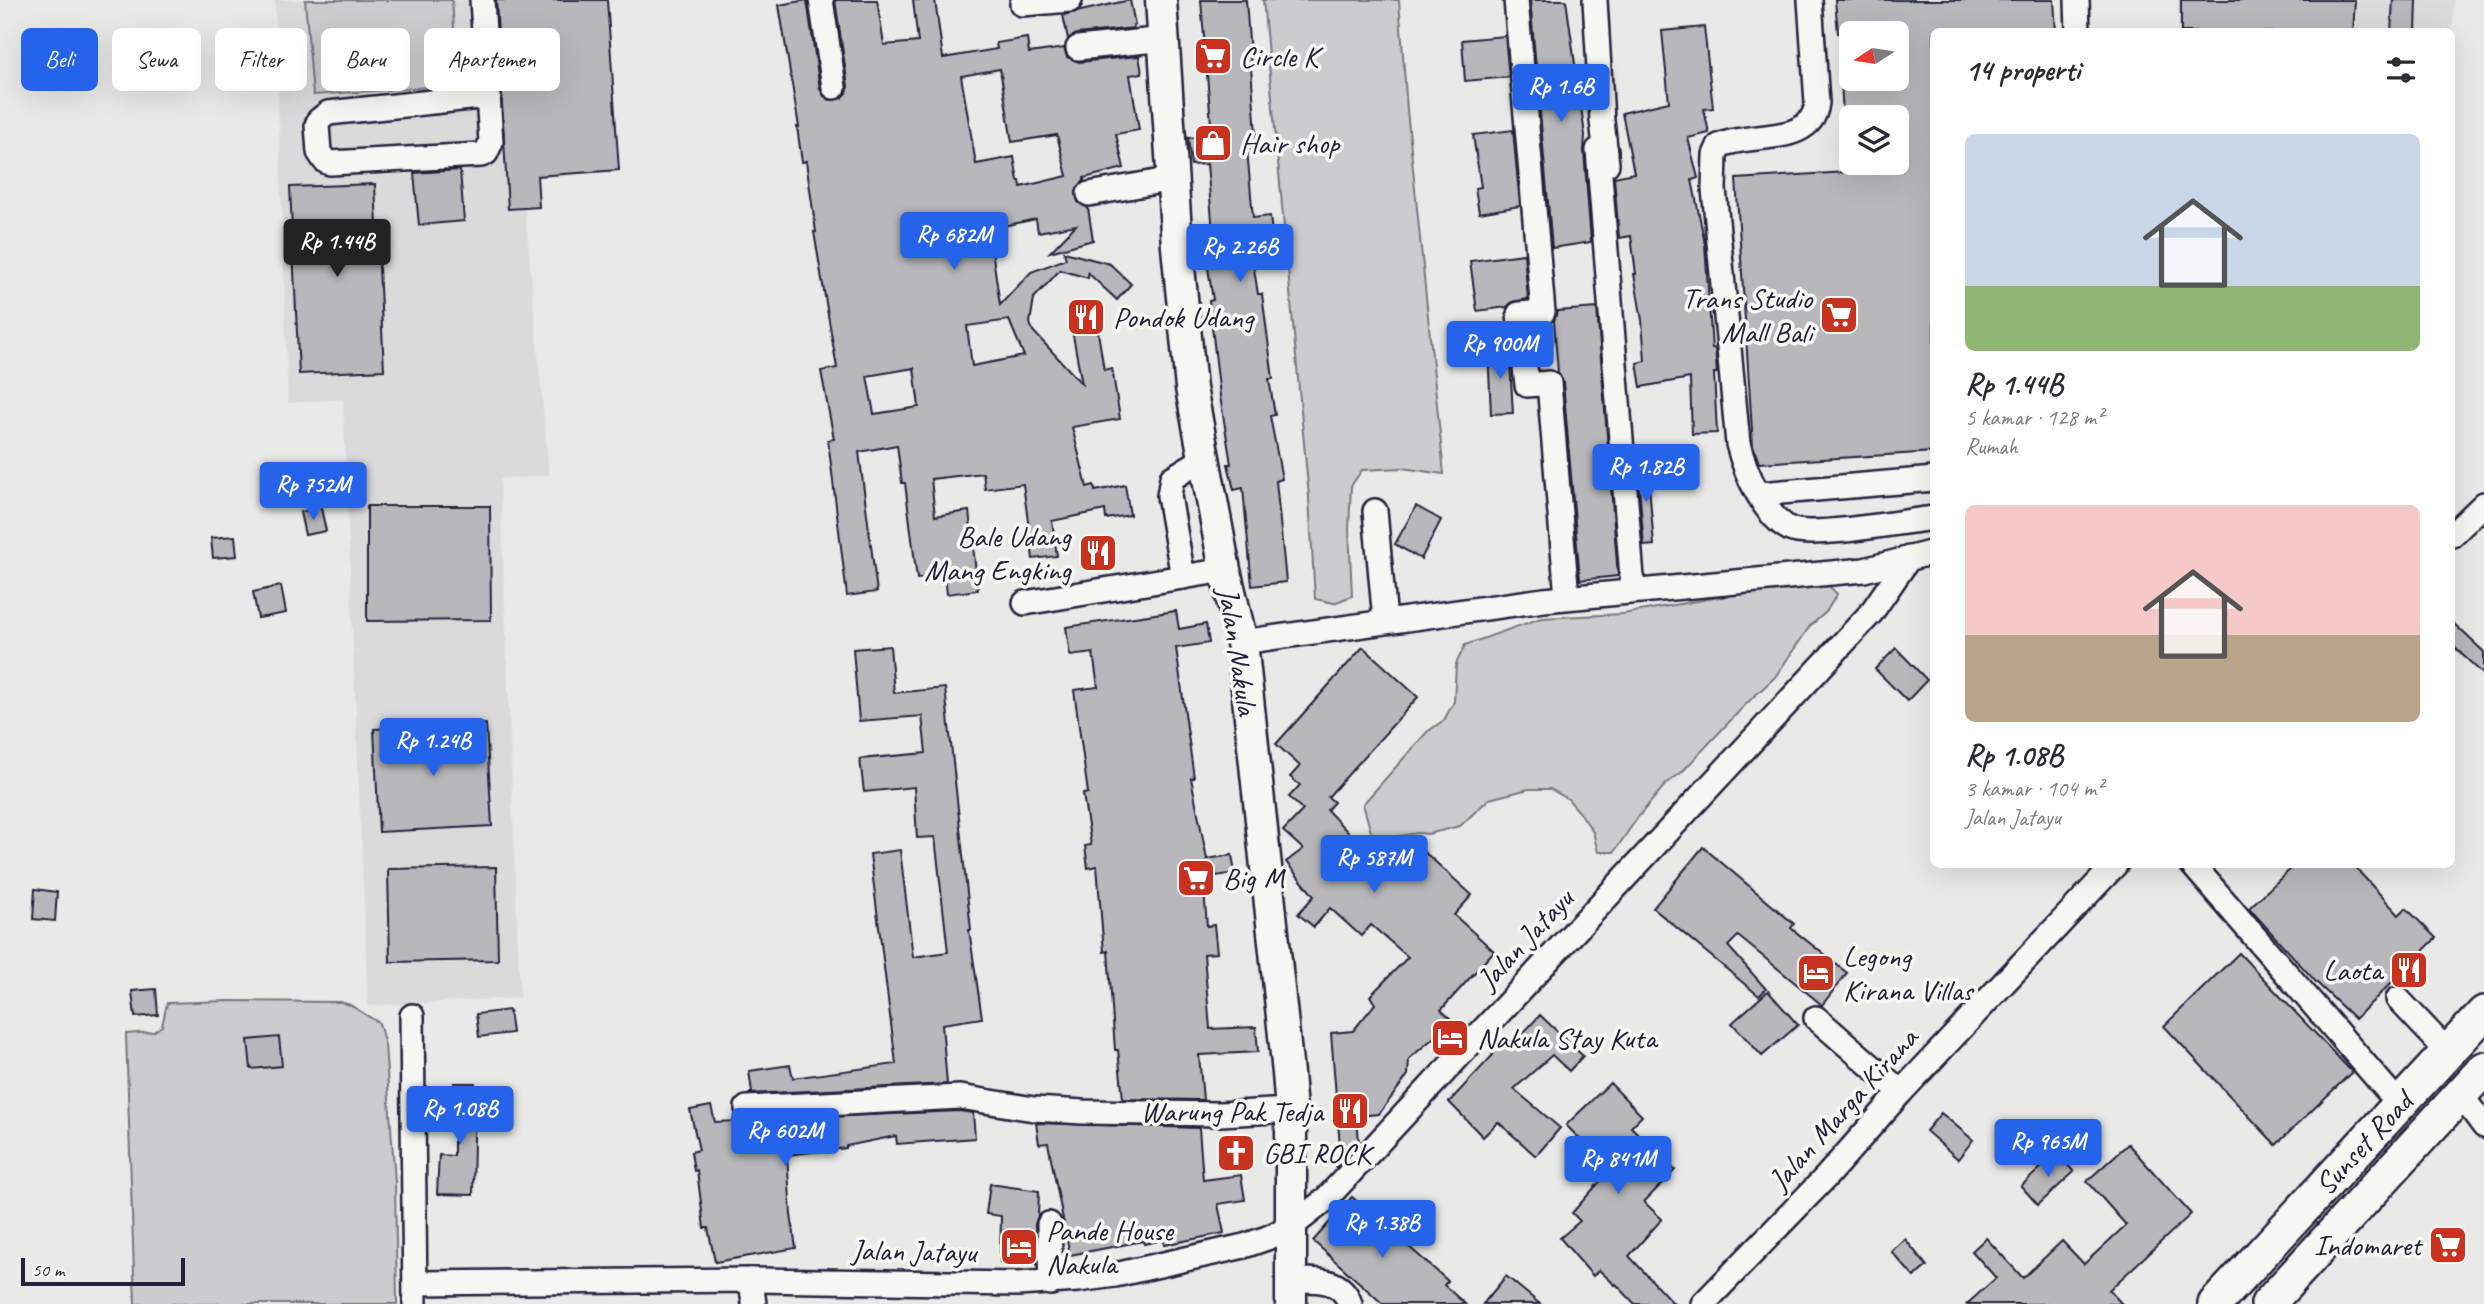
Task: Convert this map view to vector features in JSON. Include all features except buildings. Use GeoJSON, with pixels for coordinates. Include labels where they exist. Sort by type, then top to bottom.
{"type":"FeatureCollection","features":[{"type":"Feature","properties":{"kind":"highway","name":"Sunset Road"},"geometry":{"type":"LineString","coordinates":[[2215,1304],[2484,1013]]}},
{"type":"Feature","properties":{"kind":"highway","name":"Sunset Road"},"geometry":{"type":"LineString","coordinates":[[2268,1304],[2484,1069]]}},
{"type":"Feature","properties":{"kind":"main road","name":"Jalan Nakula"},"geometry":{"type":"LineString","coordinates":[[1161,0],[1191,388],[1225,569],[1242,642],[1291,1110],[1291,1292]]}},
{"type":"Feature","properties":{"kind":"street"},"geometry":{"type":"LineString","coordinates":[[482,0],[489,96],[490,148],[481,155],[330,163],[325,162],[319,152],[317,125],[328,113],[489,96]]}},
{"type":"Feature","properties":{"kind":"street"},"geometry":{"type":"LineString","coordinates":[[821,0],[834,87]]}},
{"type":"Feature","properties":{"kind":"street"},"geometry":{"type":"LineString","coordinates":[[1022,4],[1070,0]]}},
{"type":"Feature","properties":{"kind":"street"},"geometry":{"type":"LineString","coordinates":[[1517,0],[1543,312],[1519,314],[1527,385],[1549,383],[1567,597]]}},
{"type":"Feature","properties":{"kind":"street"},"geometry":{"type":"LineString","coordinates":[[1595,0],[1602,121],[1626,330]]}},
{"type":"Feature","properties":{"kind":"street"},"geometry":{"type":"LineString","coordinates":[[1810,0],[1817,103],[1815,116],[1809,125],[1789,134],[1731,141],[1719,146],[1715,155],[1714,189],[1738,444],[1745,470],[1759,494],[1776,517],[1789,528],[1801,532],[1876,527],[1930,518]]}},
{"type":"Feature","properties":{"kind":"street"},"geometry":{"type":"LineString","coordinates":[[2077,0],[2078,28]]}},
{"type":"Feature","properties":{"kind":"street"},"geometry":{"type":"LineString","coordinates":[[1078,48],[1165,40]]}},
{"type":"Feature","properties":{"kind":"street"},"geometry":{"type":"LineString","coordinates":[[1606,151],[1598,150],[1633,590]]}},
{"type":"Feature","properties":{"kind":"street"},"geometry":{"type":"LineString","coordinates":[[1089,194],[1173,179]]}},
{"type":"Feature","properties":{"kind":"street"},"geometry":{"type":"LineString","coordinates":[[1183,577],[1169,496],[1172,478],[1203,459]]}},
{"type":"Feature","properties":{"kind":"street"},"geometry":{"type":"LineString","coordinates":[[1759,494],[1930,479]]}},
{"type":"Feature","properties":{"kind":"street"},"geometry":{"type":"LineString","coordinates":[[1375,511],[1385,621]]}},
{"type":"Feature","properties":{"kind":"street"},"geometry":{"type":"LineString","coordinates":[[2455,533],[2479,518]]}},
{"type":"Feature","properties":{"kind":"street"},"geometry":{"type":"LineString","coordinates":[[1242,642],[1567,597],[1864,570],[1926,557],[1906,521]]}},
{"type":"Feature","properties":{"kind":"street","name":"Jalan Jatayu"},"geometry":{"type":"LineString","coordinates":[[415,1293],[751,1280],[1018,1294],[1051,1283],[1115,1275],[1244,1246],[1292,1226],[1325,1200],[1926,557]]}},
{"type":"Feature","properties":{"kind":"street"},"geometry":{"type":"LineString","coordinates":[[1025,603],[1225,569]]}},
{"type":"Feature","properties":{"kind":"street","name":"Jalan Marga Kirana"},"geometry":{"type":"LineString","coordinates":[[1703,1304],[1825,1178],[1901,1092],[2112,868]]}},
{"type":"Feature","properties":{"kind":"street"},"geometry":{"type":"LineString","coordinates":[[2195,868],[2400,1105]]}},
{"type":"Feature","properties":{"kind":"street"},"geometry":{"type":"LineString","coordinates":[[2398,999],[2448,1052]]}},
{"type":"Feature","properties":{"kind":"street"},"geometry":{"type":"LineString","coordinates":[[412,1016],[415,1293]]}},
{"type":"Feature","properties":{"kind":"street"},"geometry":{"type":"LineString","coordinates":[[1816,1018],[1901,1092]]}},
{"type":"Feature","properties":{"kind":"street"},"geometry":{"type":"LineString","coordinates":[[2461,1095],[2484,1126]]}},
{"type":"Feature","properties":{"kind":"street"},"geometry":{"type":"LineString","coordinates":[[747,1108],[960,1097],[1034,1109],[1083,1112],[1220,1114],[1291,1110]]}},
{"type":"Feature","properties":{"kind":"street"},"geometry":{"type":"LineString","coordinates":[[1049,1223],[1051,1283]]}},
{"type":"Feature","properties":{"kind":"street"},"geometry":{"type":"LineString","coordinates":[[751,1280],[754,1304]]}},
{"type":"Feature","properties":{"kind":"street"},"geometry":{"type":"LineString","coordinates":[[1291,1292],[1331,1282],[1340,1287],[1350,1304]]}},
{"type":"Feature","properties":{"kind":"shaded area"},"geometry":{"type":"Polygon","coordinates":[[[275,0],[493,0],[495,28],[424,28],[424,91],[500,91],[508,208],[525,208],[549,475],[500,479],[520,998],[368,1006],[343,399],[288,403],[278,91],[307,91],[307,28],[276,28],[275,0]]]}},
{"type":"Feature","properties":{"kind":"shaded area"},"geometry":{"type":"Polygon","coordinates":[[[305,0],[452,0],[454,28],[424,28],[424,87],[410,88],[410,28],[321,28],[321,91],[371,91],[313,95],[305,0]]]}},
{"type":"Feature","properties":{"kind":"shaded area"},"geometry":{"type":"Polygon","coordinates":[[[1263,0],[1399,0],[1407,110],[1444,474],[1402,468],[1362,470],[1351,486],[1349,529],[1352,596],[1334,603],[1315,599],[1309,497],[1263,0]]]}},
{"type":"Feature","properties":{"kind":"shaded area"},"geometry":{"type":"Polygon","coordinates":[[[2178,0],[2454,0],[2452,28],[2178,28],[2178,0]]]}},
{"type":"Feature","properties":{"kind":"shaded area"},"geometry":{"type":"Polygon","coordinates":[[[1822,579],[1837,594],[1826,612],[1810,626],[1775,677],[1682,772],[1665,785],[1638,817],[1614,852],[1598,852],[1593,832],[1581,814],[1568,799],[1550,789],[1529,789],[1489,799],[1460,826],[1428,834],[1379,839],[1371,832],[1363,804],[1427,732],[1444,720],[1454,702],[1456,664],[1465,645],[1541,618],[1623,614],[1822,579]]]}},
{"type":"Feature","properties":{"kind":"shaded area"},"geometry":{"type":"Polygon","coordinates":[[[341,1002],[379,1023],[385,1045],[395,1182],[397,1304],[135,1304],[126,1034],[153,1032],[162,1026],[167,1003],[341,1002]]]}},
{"type":"Feature","properties":{"kind":"place","name":"Circle K"},"geometry":{"type":"Point","coordinates":[1213,56]}},
{"type":"Feature","properties":{"kind":"place","name":"Hair shop"},"geometry":{"type":"Point","coordinates":[1213,143]}},
{"type":"Feature","properties":{"kind":"place","name":"Trans Studio Mall Bali"},"geometry":{"type":"Point","coordinates":[1839,315]}},
{"type":"Feature","properties":{"kind":"place","name":"Pondok Udang"},"geometry":{"type":"Point","coordinates":[1086,317]}},
{"type":"Feature","properties":{"kind":"place","name":"Bale Udang Mang Engking"},"geometry":{"type":"Point","coordinates":[1098,553]}},
{"type":"Feature","properties":{"kind":"place","name":"Big M"},"geometry":{"type":"Point","coordinates":[1196,878]}},
{"type":"Feature","properties":{"kind":"place","name":"Laota"},"geometry":{"type":"Point","coordinates":[2409,970]}},
{"type":"Feature","properties":{"kind":"place","name":"Legong Kirana Villas"},"geometry":{"type":"Point","coordinates":[1816,973]}},
{"type":"Feature","properties":{"kind":"place","name":"Nakula Stay Kuta"},"geometry":{"type":"Point","coordinates":[1450,1038]}},
{"type":"Feature","properties":{"kind":"place","name":"Warung Pak Tedja"},"geometry":{"type":"Point","coordinates":[1350,1111]}},
{"type":"Feature","properties":{"kind":"place","name":"GBI ROCK"},"geometry":{"type":"Point","coordinates":[1236,1153]}},
{"type":"Feature","properties":{"kind":"place","name":"Indomaret"},"geometry":{"type":"Point","coordinates":[2448,1245]}},
{"type":"Feature","properties":{"kind":"place","name":"Pande House Nakula"},"geometry":{"type":"Point","coordinates":[1019,1247]}}]}
